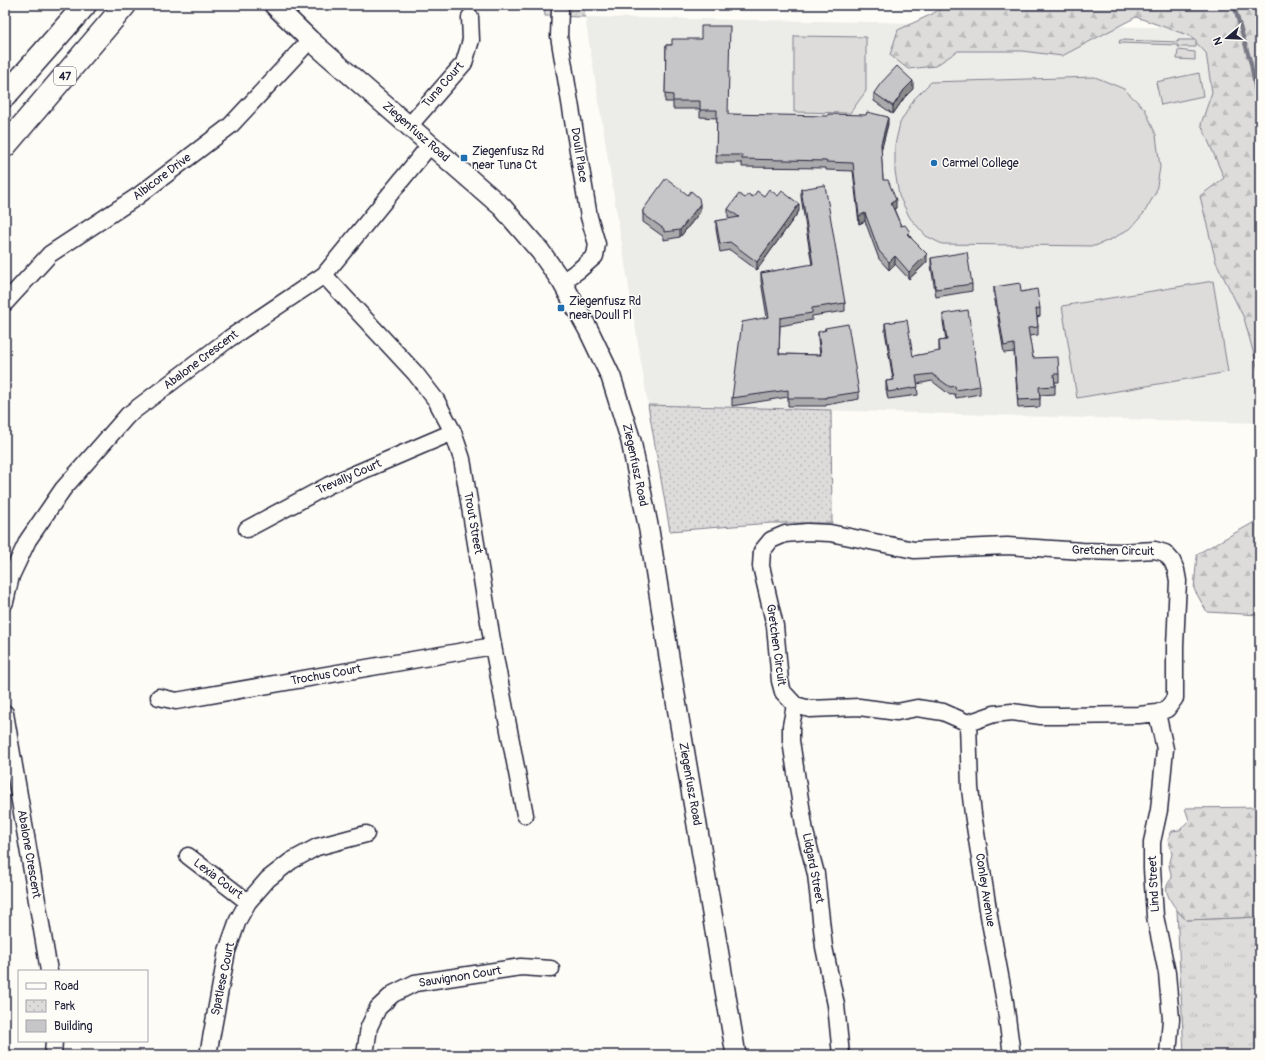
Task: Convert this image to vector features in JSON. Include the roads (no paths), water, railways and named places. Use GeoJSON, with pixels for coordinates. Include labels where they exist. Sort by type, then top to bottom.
{"type":"FeatureCollection","features":[{"type":"Feature","properties":{"kind":"highway","name":"47"},"geometry":{"type":"LineString","coordinates":[[5,96],[85,5]]}},
{"type":"Feature","properties":{"kind":"highway","name":"47"},"geometry":{"type":"LineString","coordinates":[[5,146],[126,5]]}},
{"type":"Feature","properties":{"kind":"street","name":"Ziegenfusz Road"},"geometry":{"type":"LineString","coordinates":[[274,5],[310,40],[502,207],[540,251],[562,282],[589,331],[611,377],[631,441],[649,530],[676,701],[736,1055]]}},
{"type":"Feature","properties":{"kind":"street","name":"Doull Place"},"geometry":{"type":"LineString","coordinates":[[560,10],[559,36],[589,216],[597,244],[595,256],[562,282]]}},
{"type":"Feature","properties":{"kind":"street","name":"Tuna Court"},"geometry":{"type":"LineString","coordinates":[[409,126],[464,63],[471,40],[470,17]]}},
{"type":"Feature","properties":{"kind":"street","name":"Albicore Drive"},"geometry":{"type":"LineString","coordinates":[[5,303],[50,254],[138,196],[230,126],[310,40]]}},
{"type":"Feature","properties":{"kind":"street","name":"Abalone Crescent"},"geometry":{"type":"LineString","coordinates":[[5,602],[8,575],[28,540],[63,489],[128,415],[230,338],[324,275],[430,145]]}},
{"type":"Feature","properties":{"kind":"street","name":"Trout Street"},"geometry":{"type":"LineString","coordinates":[[324,275],[415,373],[436,400],[453,432],[462,459],[493,646],[525,815]]}},
{"type":"Feature","properties":{"kind":"street","name":"Trevally Court"},"geometry":{"type":"LineString","coordinates":[[247,529],[329,485],[453,432]]}},
{"type":"Feature","properties":{"kind":"street","name":"Gretchen Circuit"},"geometry":{"type":"LineString","coordinates":[[795,705],[783,692],[780,681],[776,626],[761,566],[762,551],[771,540],[785,534],[807,532],[830,533],[914,550],[1007,546],[1097,552],[1155,550],[1165,554],[1174,565],[1178,581],[1175,646],[1175,698],[1167,709],[1157,713]]}},
{"type":"Feature","properties":{"kind":"street","name":"Trochus Court"},"geometry":{"type":"LineString","coordinates":[[159,697],[176,701],[493,646]]}},
{"type":"Feature","properties":{"kind":"street"},"geometry":{"type":"LineString","coordinates":[[795,705],[810,709],[859,707],[897,712],[917,708],[943,712],[968,723],[994,714],[1012,712],[1041,716],[1139,715],[1157,713]]}},
{"type":"Feature","properties":{"kind":"street","name":"Lidgard Street"},"geometry":{"type":"LineString","coordinates":[[795,705],[791,726],[791,742],[805,832],[816,874],[824,947],[836,1005],[841,1055]]}},
{"type":"Feature","properties":{"kind":"street","name":"Abalone Crescent"},"geometry":{"type":"LineString","coordinates":[[5,713],[49,970]]}},
{"type":"Feature","properties":{"kind":"street","name":"Lind Street"},"geometry":{"type":"LineString","coordinates":[[1157,713],[1165,749],[1159,810],[1152,842],[1152,869],[1155,916],[1167,973],[1171,1019],[1168,1055]]}},
{"type":"Feature","properties":{"kind":"street","name":"Conley Avenue"},"geometry":{"type":"LineString","coordinates":[[968,723],[970,788],[973,814],[990,922],[1005,1002],[1012,1055]]}},
{"type":"Feature","properties":{"kind":"street","name":"Spatlese Court"},"geometry":{"type":"LineString","coordinates":[[208,1055],[227,950],[238,920],[248,902],[268,879],[291,861],[317,847],[366,834]]}},
{"type":"Feature","properties":{"kind":"street","name":"Lexia Court"},"geometry":{"type":"LineString","coordinates":[[188,856],[248,902]]}},
{"type":"Feature","properties":{"kind":"street","name":"Sauvignon Court"},"geometry":{"type":"LineString","coordinates":[[364,1055],[369,1027],[378,1008],[393,994],[415,983],[521,967],[551,968]]}},
{"type":"Feature","properties":{"kind":"street"},"geometry":{"type":"LineString","coordinates":[[53,1055],[54,1042]]}},
{"type":"Feature","properties":{"kind":"waterway"},"geometry":{"type":"LineString","coordinates":[[1231,5],[1235,9],[1251,64],[1260,117]]}},
{"type":"Feature","properties":{"kind":"place","name":"Ziegenfusz Rd near Tuna Ct"},"geometry":{"type":"Point","coordinates":[464,158]}},
{"type":"Feature","properties":{"kind":"place","name":"Carmel College"},"geometry":{"type":"Point","coordinates":[934,163]}},
{"type":"Feature","properties":{"kind":"place","name":"Ziegenfusz Rd near Doull Pl"},"geometry":{"type":"Point","coordinates":[561,308]}}]}
